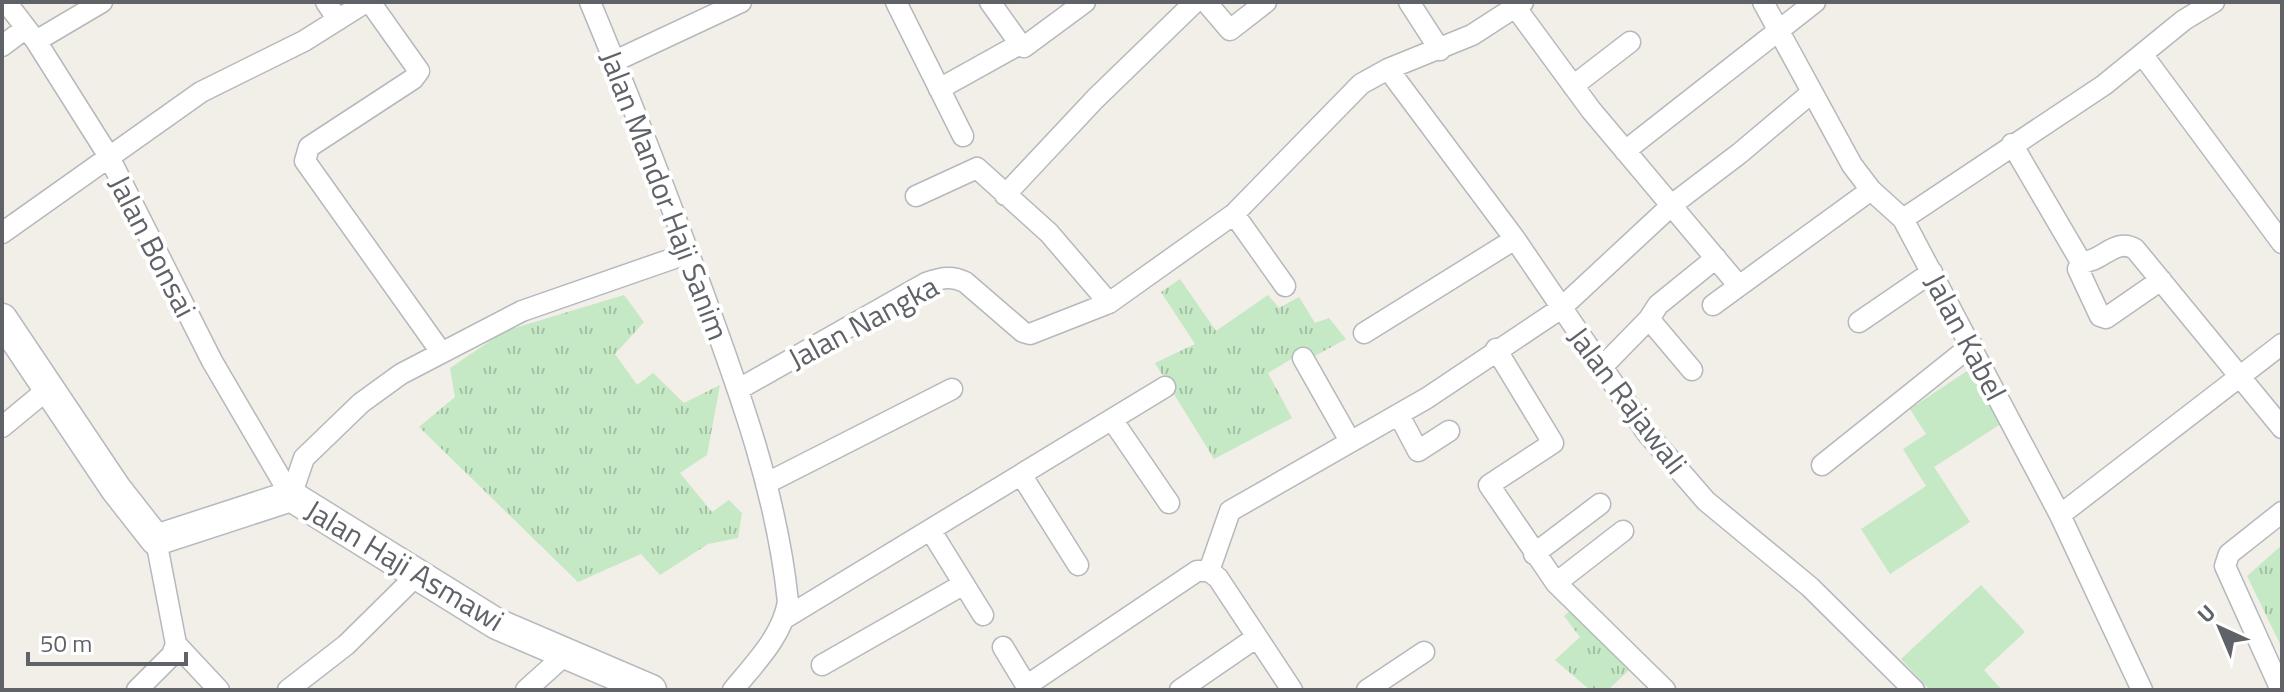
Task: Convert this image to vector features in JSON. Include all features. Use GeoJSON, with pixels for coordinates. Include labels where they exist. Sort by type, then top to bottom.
{"type":"FeatureCollection","features":[{"type":"Feature","properties":{"kind":"street","name":"Jalan Bonsai"},"geometry":{"type":"LineString","coordinates":[[6,2],[31,35],[108,155],[212,361],[291,496]]}},
{"type":"Feature","properties":{"kind":"street"},"geometry":{"type":"LineString","coordinates":[[2,46],[102,2]]}},
{"type":"Feature","properties":{"kind":"street"},"geometry":{"type":"LineString","coordinates":[[326,2],[338,20]]}},
{"type":"Feature","properties":{"kind":"street"},"geometry":{"type":"LineString","coordinates":[[2,233],[201,92],[368,2],[419,71],[413,79],[309,147],[305,161],[441,352]]}},
{"type":"Feature","properties":{"kind":"street","name":"Jalan Mandor Haji Sanim"},"geometry":{"type":"LineString","coordinates":[[590,2],[739,389]]}},
{"type":"Feature","properties":{"kind":"street"},"geometry":{"type":"LineString","coordinates":[[615,61],[741,2]]}},
{"type":"Feature","properties":{"kind":"street"},"geometry":{"type":"LineString","coordinates":[[896,2],[963,136]]}},
{"type":"Feature","properties":{"kind":"street"},"geometry":{"type":"LineString","coordinates":[[990,2],[1024,47],[1085,2]]}},
{"type":"Feature","properties":{"kind":"street"},"geometry":{"type":"LineString","coordinates":[[1005,195],[1095,99],[1195,2]]}},
{"type":"Feature","properties":{"kind":"street"},"geometry":{"type":"LineString","coordinates":[[1206,2],[1230,30],[1266,2]]}},
{"type":"Feature","properties":{"kind":"street"},"geometry":{"type":"LineString","coordinates":[[1409,2],[1440,50]]}},
{"type":"Feature","properties":{"kind":"street","name":"Jalan Kabel"},"geometry":{"type":"LineString","coordinates":[[1763,2],[1810,94],[1871,190],[1903,219],[2060,515],[2142,690]]}},
{"type":"Feature","properties":{"kind":"street"},"geometry":{"type":"LineString","coordinates":[[1625,151],[1815,2]]}},
{"type":"Feature","properties":{"kind":"street"},"geometry":{"type":"LineString","coordinates":[[1903,219],[2104,85],[2184,20],[2214,2]]}},
{"type":"Feature","properties":{"kind":"street"},"geometry":{"type":"LineString","coordinates":[[1520,5],[1573,86],[1739,286]]}},
{"type":"Feature","properties":{"kind":"street","name":"Jalan Nangka"},"geometry":{"type":"LineString","coordinates":[[739,389],[926,283],[942,278],[956,277],[965,282],[1023,332],[1030,334],[1109,303],[1234,214],[1351,93],[1388,69],[1440,50],[1494,24],[1520,5]]}},
{"type":"Feature","properties":{"kind":"street"},"geometry":{"type":"LineString","coordinates":[[1573,86],[1630,42]]}},
{"type":"Feature","properties":{"kind":"street"},"geometry":{"type":"LineString","coordinates":[[939,89],[1020,44]]}},
{"type":"Feature","properties":{"kind":"street"},"geometry":{"type":"LineString","coordinates":[[2142,54],[2282,243]]}},
{"type":"Feature","properties":{"kind":"street","name":"Jalan Rajawali"},"geometry":{"type":"LineString","coordinates":[[1388,69],[1515,239],[1647,433],[1706,501],[1810,587],[1914,690]]}},
{"type":"Feature","properties":{"kind":"street"},"geometry":{"type":"LineString","coordinates":[[1209,571],[1230,511],[1399,415],[1560,309],[1673,204],[1810,94]]}},
{"type":"Feature","properties":{"kind":"street"},"geometry":{"type":"LineString","coordinates":[[2012,144],[2081,262]]}},
{"type":"Feature","properties":{"kind":"street"},"geometry":{"type":"LineString","coordinates":[[916,196],[977,168],[1049,233],[1109,303]]}},
{"type":"Feature","properties":{"kind":"street"},"geometry":{"type":"LineString","coordinates":[[1713,305],[1871,190]]}},
{"type":"Feature","properties":{"kind":"street"},"geometry":{"type":"LineString","coordinates":[[1234,214],[1285,286]]}},
{"type":"Feature","properties":{"kind":"street"},"geometry":{"type":"LineString","coordinates":[[1364,333],[1515,239]]}},
{"type":"Feature","properties":{"kind":"street"},"geometry":{"type":"LineString","coordinates":[[2081,262],[2091,262],[2126,244],[2161,280],[2282,428]]}},
{"type":"Feature","properties":{"kind":"street"},"geometry":{"type":"LineString","coordinates":[[291,496],[299,467],[327,433],[379,389],[441,352],[522,311],[689,253]]}},
{"type":"Feature","properties":{"kind":"street"},"geometry":{"type":"LineString","coordinates":[[1602,367],[1649,319],[1658,305],[1716,258]]}},
{"type":"Feature","properties":{"kind":"street"},"geometry":{"type":"LineString","coordinates":[[2081,262],[2078,269],[2100,316],[2106,318],[2161,280]]}},
{"type":"Feature","properties":{"kind":"street"},"geometry":{"type":"LineString","coordinates":[[1859,322],[1932,272]]}},
{"type":"Feature","properties":{"kind":"street"},"geometry":{"type":"LineString","coordinates":[[2,319],[156,540],[176,644],[172,655],[137,690]]}},
{"type":"Feature","properties":{"kind":"street"},"geometry":{"type":"LineString","coordinates":[[1649,319],[1692,370]]}},
{"type":"Feature","properties":{"kind":"street"},"geometry":{"type":"LineString","coordinates":[[2060,515],[2282,344]]}},
{"type":"Feature","properties":{"kind":"street"},"geometry":{"type":"LineString","coordinates":[[1822,465],[1972,345]]}},
{"type":"Feature","properties":{"kind":"street"},"geometry":{"type":"LineString","coordinates":[[1496,349],[1553,443],[1489,485],[1556,583],[1665,690]]}},
{"type":"Feature","properties":{"kind":"street"},"geometry":{"type":"LineString","coordinates":[[1303,358],[1350,441]]}},
{"type":"Feature","properties":{"kind":"street"},"geometry":{"type":"LineString","coordinates":[[733,690],[785,618],[1165,387]]}},
{"type":"Feature","properties":{"kind":"street"},"geometry":{"type":"LineString","coordinates":[[2,427],[48,389]]}},
{"type":"Feature","properties":{"kind":"street"},"geometry":{"type":"LineString","coordinates":[[739,389],[767,483],[786,579],[785,618]]}},
{"type":"Feature","properties":{"kind":"street"},"geometry":{"type":"LineString","coordinates":[[767,483],[952,389]]}},
{"type":"Feature","properties":{"kind":"street"},"geometry":{"type":"LineString","coordinates":[[1399,415],[1418,451],[1449,431]]}},
{"type":"Feature","properties":{"kind":"street"},"geometry":{"type":"LineString","coordinates":[[1113,421],[1169,503]]}},
{"type":"Feature","properties":{"kind":"street"},"geometry":{"type":"LineString","coordinates":[[1022,476],[1078,565]]}},
{"type":"Feature","properties":{"kind":"street","name":"Jalan Haji Asmawi"},"geometry":{"type":"LineString","coordinates":[[156,540],[291,496],[497,624],[651,690]]}},
{"type":"Feature","properties":{"kind":"street"},"geometry":{"type":"LineString","coordinates":[[1534,554],[1600,504]]}},
{"type":"Feature","properties":{"kind":"street"},"geometry":{"type":"LineString","coordinates":[[2281,690],[2225,566],[2229,554],[2282,512]]}},
{"type":"Feature","properties":{"kind":"street"},"geometry":{"type":"LineString","coordinates":[[931,531],[983,615]]}},
{"type":"Feature","properties":{"kind":"street"},"geometry":{"type":"LineString","coordinates":[[1556,583],[1623,531]]}},
{"type":"Feature","properties":{"kind":"street"},"geometry":{"type":"LineString","coordinates":[[1003,647],[1027,688],[1197,571],[1209,571]]}},
{"type":"Feature","properties":{"kind":"street"},"geometry":{"type":"LineString","coordinates":[[1209,571],[1292,690]]}},
{"type":"Feature","properties":{"kind":"street"},"geometry":{"type":"LineString","coordinates":[[288,690],[357,636],[416,576]]}},
{"type":"Feature","properties":{"kind":"street"},"geometry":{"type":"LineString","coordinates":[[822,665],[964,584]]}},
{"type":"Feature","properties":{"kind":"street"},"geometry":{"type":"LineString","coordinates":[[1180,690],[1257,637]]}},
{"type":"Feature","properties":{"kind":"street"},"geometry":{"type":"LineString","coordinates":[[176,644],[219,690]]}},
{"type":"Feature","properties":{"kind":"street"},"geometry":{"type":"LineString","coordinates":[[1367,690],[1424,652]]}},
{"type":"Feature","properties":{"kind":"street"},"geometry":{"type":"LineString","coordinates":[[526,690],[566,654]]}},
{"type":"Feature","properties":{"kind":"green space"},"geometry":{"type":"Polygon","coordinates":[[[1180,279],[1216,331],[1268,295],[1279,308],[1299,297],[1315,323],[1329,318],[1346,339],[1313,357],[1308,349],[1268,373],[1292,418],[1214,459],[1155,363],[1195,344],[1161,292],[1180,279]]]}},
{"type":"Feature","properties":{"kind":"green space"},"geometry":{"type":"Polygon","coordinates":[[[624,295],[644,322],[615,354],[637,385],[653,373],[684,403],[720,385],[707,455],[680,473],[712,512],[729,500],[742,513],[738,538],[708,544],[660,575],[641,554],[578,582],[419,427],[455,397],[450,368],[505,331],[624,295]]]}},
{"type":"Feature","properties":{"kind":"green space"},"geometry":{"type":"Polygon","coordinates":[[[1973,367],[2007,420],[1934,467],[1970,522],[1890,574],[1861,529],[1926,486],[1903,449],[1926,434],[1910,409],[1973,367]]]}},
{"type":"Feature","properties":{"kind":"green space"},"geometry":{"type":"Polygon","coordinates":[[[2282,545],[2282,648],[2247,576],[2282,545]]]}},
{"type":"Feature","properties":{"kind":"green space"},"geometry":{"type":"Polygon","coordinates":[[[1981,585],[2025,632],[1984,670],[2002,690],[1930,690],[1901,659],[1981,585]]]}},
{"type":"Feature","properties":{"kind":"green space"},"geometry":{"type":"Polygon","coordinates":[[[1571,610],[1630,669],[1608,690],[1590,690],[1555,660],[1580,637],[1564,616],[1571,610]]]}}]}
